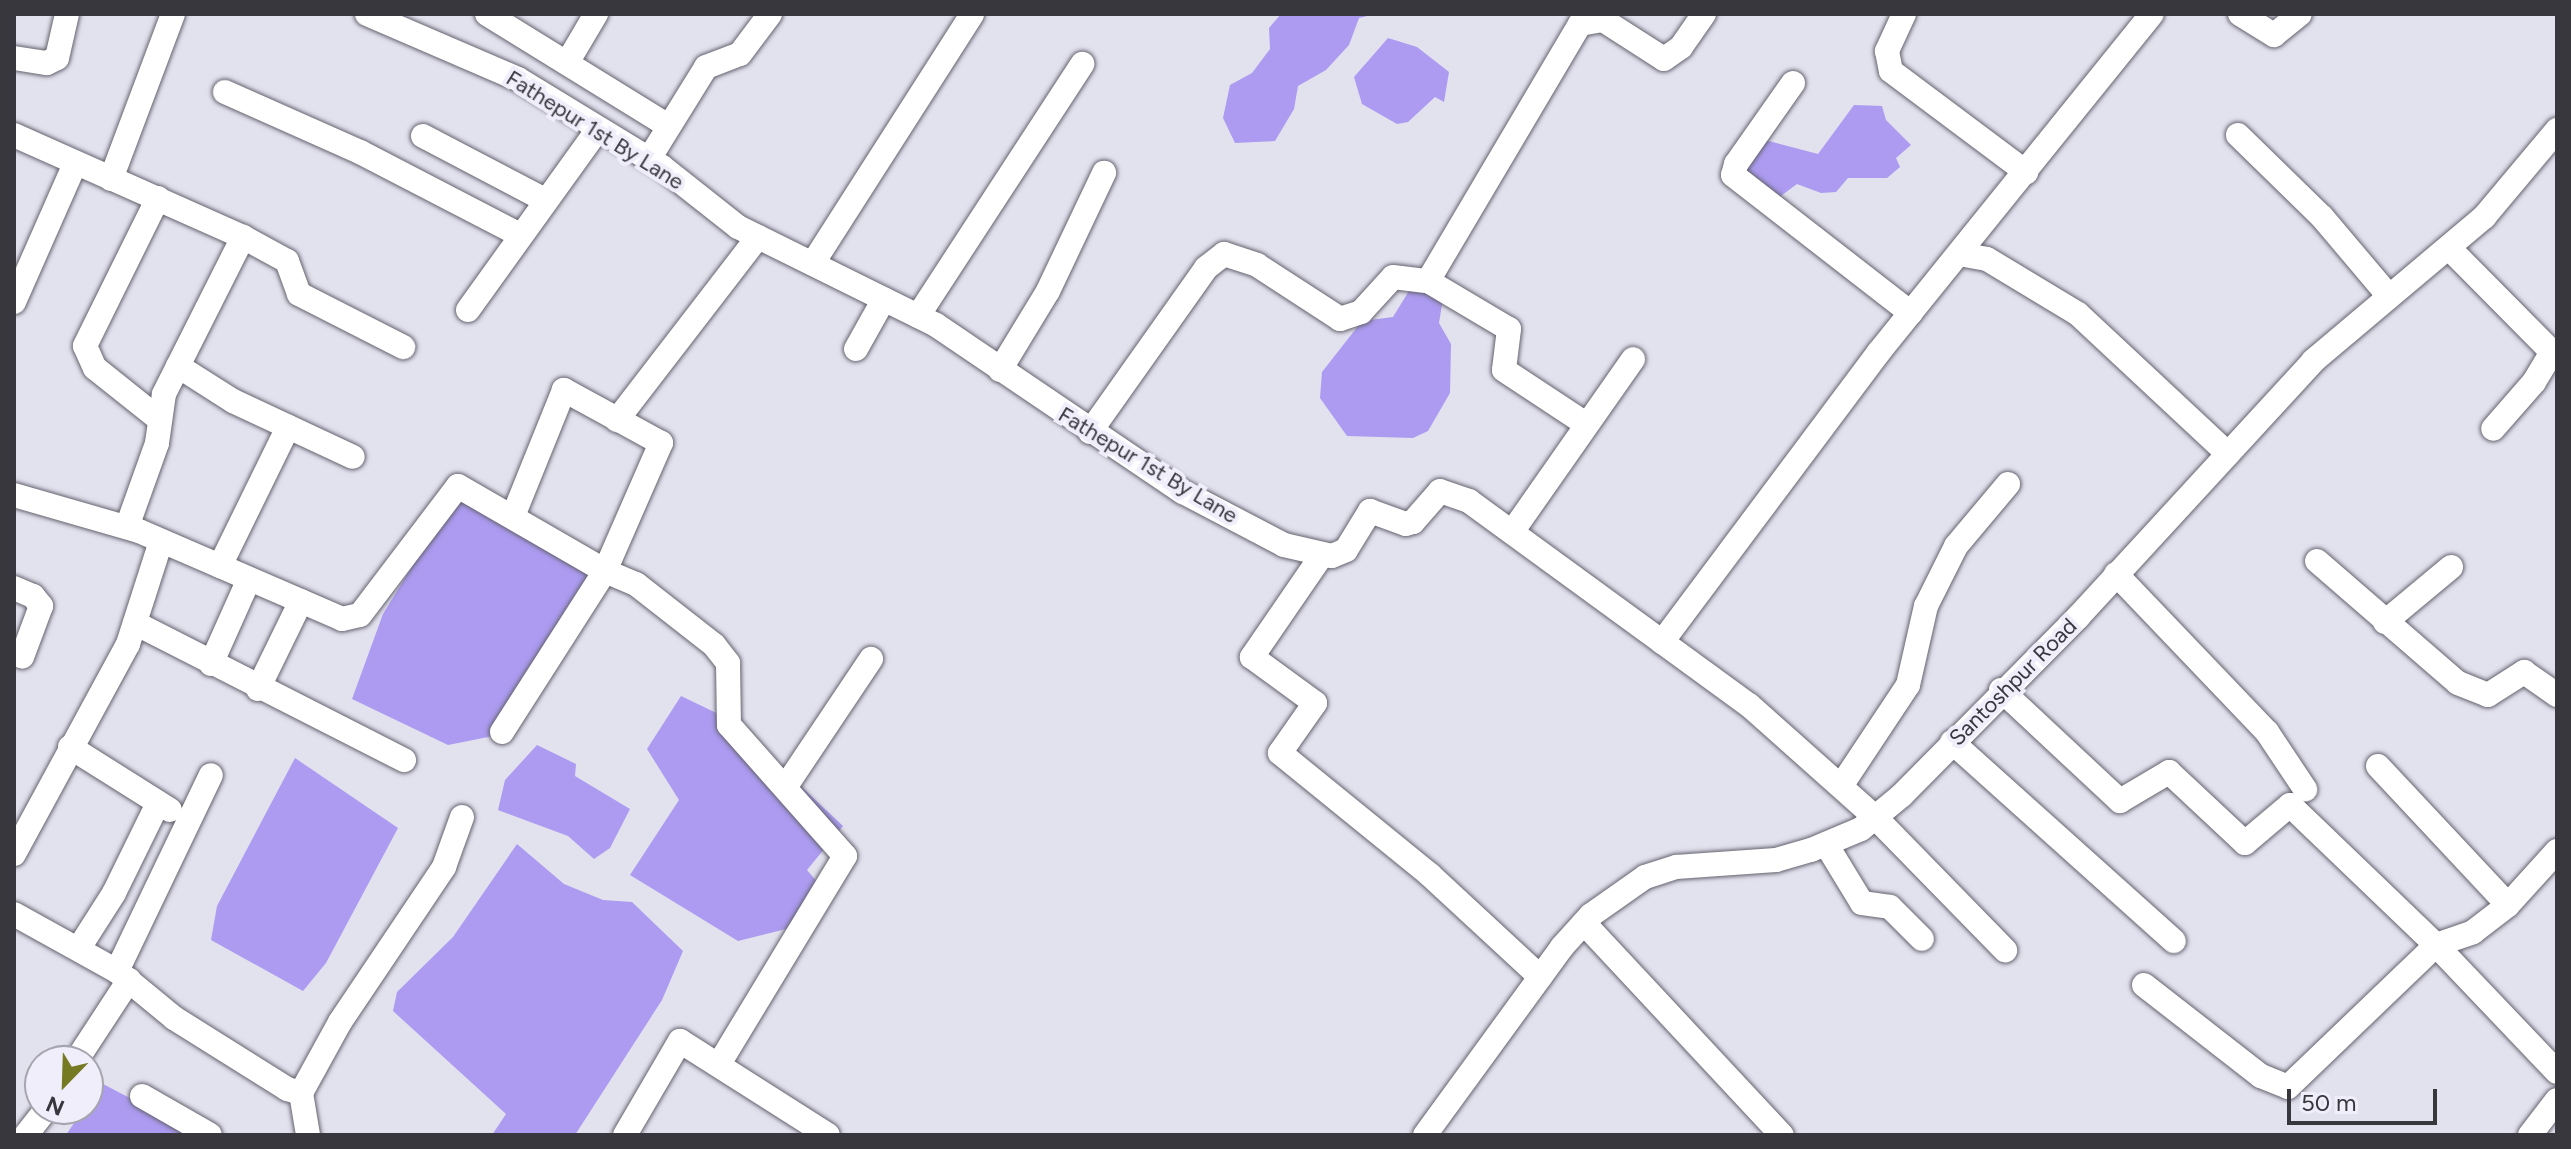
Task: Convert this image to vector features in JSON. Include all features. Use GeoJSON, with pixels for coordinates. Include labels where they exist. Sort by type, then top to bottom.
{"type":"FeatureCollection","features":[{"type":"Feature","properties":{"kind":"street"},"geometry":{"type":"LineString","coordinates":[[14,58],[47,63],[57,58],[67,14]]}},
{"type":"Feature","properties":{"kind":"street"},"geometry":{"type":"LineString","coordinates":[[111,179],[173,14]]}},
{"type":"Feature","properties":{"kind":"street","name":"Fathepur 1st By Lane"},"geometry":{"type":"LineString","coordinates":[[368,14],[518,79],[649,159],[758,237],[918,316],[1183,492],[1284,545],[1322,555]]}},
{"type":"Feature","properties":{"kind":"street"},"geometry":{"type":"LineString","coordinates":[[487,14],[667,125]]}},
{"type":"Feature","properties":{"kind":"street"},"geometry":{"type":"LineString","coordinates":[[567,63],[596,14]]}},
{"type":"Feature","properties":{"kind":"street"},"geometry":{"type":"LineString","coordinates":[[649,159],[667,125],[706,67],[740,54],[770,14]]}},
{"type":"Feature","properties":{"kind":"street"},"geometry":{"type":"LineString","coordinates":[[813,263],[972,14]]}},
{"type":"Feature","properties":{"kind":"street"},"geometry":{"type":"LineString","coordinates":[[1428,281],[1580,24],[1603,20],[1664,59],[1681,47],[1704,14]]}},
{"type":"Feature","properties":{"kind":"street"},"geometry":{"type":"LineString","coordinates":[[1904,14],[1887,51],[1891,71],[2026,172]]}},
{"type":"Feature","properties":{"kind":"street"},"geometry":{"type":"LineString","coordinates":[[1662,642],[1911,313],[2152,14]]}},
{"type":"Feature","properties":{"kind":"street"},"geometry":{"type":"LineString","coordinates":[[2240,14],[2274,35],[2300,14]]}},
{"type":"Feature","properties":{"kind":"street"},"geometry":{"type":"LineString","coordinates":[[918,316],[1082,64]]}},
{"type":"Feature","properties":{"kind":"street"},"geometry":{"type":"LineString","coordinates":[[1793,83],[1736,164],[1733,175],[1911,313]]}},
{"type":"Feature","properties":{"kind":"street"},"geometry":{"type":"LineString","coordinates":[[225,92],[388,165],[520,235]]}},
{"type":"Feature","properties":{"kind":"street"},"geometry":{"type":"LineString","coordinates":[[468,310],[598,129]]}},
{"type":"Feature","properties":{"kind":"street","name":"Santoshpur Road"},"geometry":{"type":"LineString","coordinates":[[1425,1135],[1540,977],[1584,923],[1645,877],[1676,867],[1776,860],[1826,844],[1876,818],[2116,574],[2305,369],[2502,200],[2557,130]]}},
{"type":"Feature","properties":{"kind":"street"},"geometry":{"type":"LineString","coordinates":[[14,135],[243,237],[287,261],[299,294],[403,347]]}},
{"type":"Feature","properties":{"kind":"street"},"geometry":{"type":"LineString","coordinates":[[2238,135],[2322,217],[2388,295]]}},
{"type":"Feature","properties":{"kind":"street"},"geometry":{"type":"LineString","coordinates":[[423,136],[545,200]]}},
{"type":"Feature","properties":{"kind":"street"},"geometry":{"type":"LineString","coordinates":[[14,302],[75,164]]}},
{"type":"Feature","properties":{"kind":"street"},"geometry":{"type":"LineString","coordinates":[[1000,370],[1054,280],[1104,173]]}},
{"type":"Feature","properties":{"kind":"street"},"geometry":{"type":"LineString","coordinates":[[158,198],[85,346],[95,368],[159,419]]}},
{"type":"Feature","properties":{"kind":"street"},"geometry":{"type":"LineString","coordinates":[[127,527],[157,443],[159,419],[178,366],[243,237]]}},
{"type":"Feature","properties":{"kind":"street"},"geometry":{"type":"LineString","coordinates":[[617,420],[758,237]]}},
{"type":"Feature","properties":{"kind":"street"},"geometry":{"type":"LineString","coordinates":[[2449,248],[2552,352],[2534,382],[2493,429]]}},
{"type":"Feature","properties":{"kind":"street"},"geometry":{"type":"LineString","coordinates":[[1090,432],[1206,268],[1224,254],[1257,265],[1340,319],[1361,312],[1393,277],[1428,281],[1504,325],[1511,333],[1504,370],[1586,424]]}},
{"type":"Feature","properties":{"kind":"street"},"geometry":{"type":"LineString","coordinates":[[1959,254],[1987,259],[2078,314],[2228,454]]}},
{"type":"Feature","properties":{"kind":"street"},"geometry":{"type":"LineString","coordinates":[[856,349],[884,299]]}},
{"type":"Feature","properties":{"kind":"street"},"geometry":{"type":"LineString","coordinates":[[1512,532],[1633,359]]}},
{"type":"Feature","properties":{"kind":"street"},"geometry":{"type":"LineString","coordinates":[[178,366],[288,427],[353,457]]}},
{"type":"Feature","properties":{"kind":"street"},"geometry":{"type":"LineString","coordinates":[[502,732],[605,571],[661,443],[564,390],[514,514]]}},
{"type":"Feature","properties":{"kind":"street"},"geometry":{"type":"LineString","coordinates":[[220,566],[288,427]]}},
{"type":"Feature","properties":{"kind":"street"},"geometry":{"type":"LineString","coordinates":[[1841,786],[1908,685],[1926,606],[1956,546],[2008,484]]}},
{"type":"Feature","properties":{"kind":"street"},"geometry":{"type":"LineString","coordinates":[[14,495],[127,527],[342,619],[360,615],[458,486],[514,514],[605,571],[636,584],[714,645],[728,663],[729,725],[840,845],[843,866],[719,1064]]}},
{"type":"Feature","properties":{"kind":"street"},"geometry":{"type":"LineString","coordinates":[[1540,977],[1430,875],[1280,753],[1315,703],[1252,657],[1322,555],[1346,550],[1370,511],[1413,522],[1440,491],[1469,501],[1749,705],[1876,818],[2005,950]]}},
{"type":"Feature","properties":{"kind":"street"},"geometry":{"type":"LineString","coordinates":[[14,854],[135,623],[161,541]]}},
{"type":"Feature","properties":{"kind":"street"},"geometry":{"type":"LineString","coordinates":[[2317,561],[2385,622],[2477,693],[2497,691],[2524,672],[2557,695]]}},
{"type":"Feature","properties":{"kind":"street"},"geometry":{"type":"LineString","coordinates":[[2385,622],[2451,567]]}},
{"type":"Feature","properties":{"kind":"street"},"geometry":{"type":"LineString","coordinates":[[2116,574],[2267,732],[2305,789]]}},
{"type":"Feature","properties":{"kind":"street"},"geometry":{"type":"LineString","coordinates":[[211,664],[249,579]]}},
{"type":"Feature","properties":{"kind":"street"},"geometry":{"type":"LineString","coordinates":[[14,588],[33,596],[41,606],[22,657]]}},
{"type":"Feature","properties":{"kind":"street"},"geometry":{"type":"LineString","coordinates":[[258,689],[301,601]]}},
{"type":"Feature","properties":{"kind":"street"},"geometry":{"type":"LineString","coordinates":[[135,623],[258,689],[404,760]]}},
{"type":"Feature","properties":{"kind":"street"},"geometry":{"type":"LineString","coordinates":[[786,786],[871,659]]}},
{"type":"Feature","properties":{"kind":"street"},"geometry":{"type":"LineString","coordinates":[[2001,690],[2120,801],[2169,772],[2245,843],[2290,805],[2552,1057]]}},
{"type":"Feature","properties":{"kind":"street"},"geometry":{"type":"LineString","coordinates":[[1952,742],[2174,941]]}},
{"type":"Feature","properties":{"kind":"street"},"geometry":{"type":"LineString","coordinates":[[70,747],[189,823]]}},
{"type":"Feature","properties":{"kind":"street"},"geometry":{"type":"LineString","coordinates":[[2378,766],[2508,905]]}},
{"type":"Feature","properties":{"kind":"street"},"geometry":{"type":"LineString","coordinates":[[85,1045],[123,975],[211,775]]}},
{"type":"Feature","properties":{"kind":"street"},"geometry":{"type":"LineString","coordinates":[[79,948],[114,893],[158,803]]}},
{"type":"Feature","properties":{"kind":"street"},"geometry":{"type":"LineString","coordinates":[[308,1135],[301,1093],[340,1022],[444,867],[462,817]]}},
{"type":"Feature","properties":{"kind":"street"},"geometry":{"type":"LineString","coordinates":[[1826,844],[1862,903],[1890,907],[1922,939]]}},
{"type":"Feature","properties":{"kind":"street"},"geometry":{"type":"LineString","coordinates":[[2144,985],[2261,1076],[2288,1087],[2436,945],[2473,932],[2508,905],[2557,851]]}},
{"type":"Feature","properties":{"kind":"street"},"geometry":{"type":"LineString","coordinates":[[14,914],[123,975],[174,1018],[287,1089],[301,1093]]}},
{"type":"Feature","properties":{"kind":"street"},"geometry":{"type":"LineString","coordinates":[[1584,923],[1782,1135]]}},
{"type":"Feature","properties":{"kind":"street"},"geometry":{"type":"LineString","coordinates":[[625,1135],[680,1041],[828,1135]]}},
{"type":"Feature","properties":{"kind":"street"},"geometry":{"type":"LineString","coordinates":[[142,1096],[210,1135]]}},
{"type":"Feature","properties":{"kind":"street"},"geometry":{"type":"LineString","coordinates":[[2530,1135],[2557,1100]]}},
{"type":"Feature","properties":{"kind":"shaded area"},"geometry":{"type":"Polygon","coordinates":[[[1281,14],[1371,15],[1359,18],[1349,45],[1326,70],[1298,86],[1294,109],[1275,141],[1235,143],[1223,118],[1230,85],[1252,73],[1270,49],[1269,28],[1281,14]]]}},
{"type":"Feature","properties":{"kind":"shaded area"},"geometry":{"type":"Polygon","coordinates":[[[1388,38],[1417,47],[1449,72],[1444,102],[1435,97],[1408,122],[1397,124],[1362,104],[1354,77],[1388,38]]]}},
{"type":"Feature","properties":{"kind":"shaded area"},"geometry":{"type":"Polygon","coordinates":[[[1854,105],[1882,106],[1886,120],[1911,145],[1896,158],[1900,167],[1887,178],[1848,178],[1836,192],[1821,193],[1797,184],[1778,198],[1747,179],[1745,165],[1765,140],[1818,154],[1854,105]]]}},
{"type":"Feature","properties":{"kind":"shaded area"},"geometry":{"type":"Polygon","coordinates":[[[1412,286],[1444,293],[1439,323],[1451,344],[1450,393],[1428,431],[1413,438],[1347,436],[1320,398],[1322,372],[1362,321],[1393,317],[1412,286]]]}},
{"type":"Feature","properties":{"kind":"shaded area"},"geometry":{"type":"Polygon","coordinates":[[[462,497],[597,575],[493,736],[448,745],[352,699],[383,614],[438,524],[462,497]]]}},
{"type":"Feature","properties":{"kind":"shaded area"},"geometry":{"type":"Polygon","coordinates":[[[681,696],[731,720],[843,826],[807,870],[818,883],[786,929],[738,941],[630,875],[679,800],[647,749],[681,696]]]}},
{"type":"Feature","properties":{"kind":"shaded area"},"geometry":{"type":"Polygon","coordinates":[[[537,745],[576,764],[575,776],[630,809],[610,848],[594,859],[568,836],[498,810],[505,780],[537,745]]]}},
{"type":"Feature","properties":{"kind":"shaded area"},"geometry":{"type":"Polygon","coordinates":[[[295,758],[398,828],[326,963],[303,991],[211,940],[217,906],[295,758]]]}},
{"type":"Feature","properties":{"kind":"shaded area"},"geometry":{"type":"Polygon","coordinates":[[[517,844],[564,884],[603,900],[632,902],[683,951],[662,1000],[575,1135],[492,1135],[506,1114],[393,1011],[397,992],[453,937],[517,844]]]}},
{"type":"Feature","properties":{"kind":"shaded area"},"geometry":{"type":"Polygon","coordinates":[[[104,1085],[201,1135],[66,1135],[73,1125],[104,1125],[104,1085]]]}}]}
